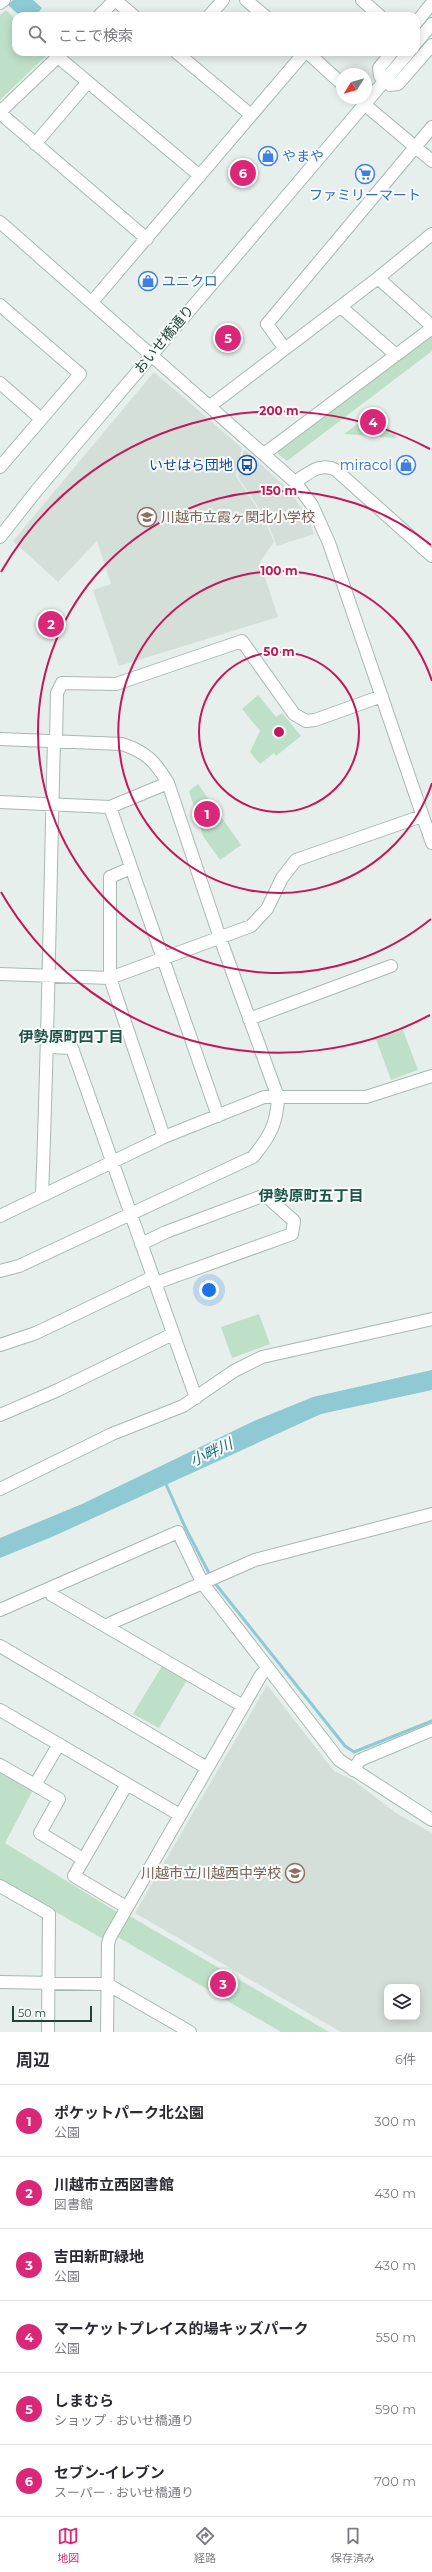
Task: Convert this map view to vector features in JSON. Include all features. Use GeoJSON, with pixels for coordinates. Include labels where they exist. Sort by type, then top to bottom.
{"type":"FeatureCollection","features":[{"type":"Feature","properties":{"kind":"street"},"geometry":{"type":"LineString","coordinates":[[0,3],[4,0]]}},
{"type":"Feature","properties":{"kind":"street"},"geometry":{"type":"LineString","coordinates":[[103,12],[115,0],[129,12]]}},
{"type":"Feature","properties":{"kind":"street"},"geometry":{"type":"LineString","coordinates":[[212,12],[223,0]]}},
{"type":"Feature","properties":{"kind":"street"},"geometry":{"type":"LineString","coordinates":[[246,0],[260,12]]}},
{"type":"Feature","properties":{"kind":"street"},"geometry":{"type":"LineString","coordinates":[[362,0],[376,12]]}},
{"type":"Feature","properties":{"kind":"street"},"geometry":{"type":"LineString","coordinates":[[420,18],[432,4]]}},
{"type":"Feature","properties":{"kind":"street"},"geometry":{"type":"LineString","coordinates":[[420,38],[432,24]]}},
{"type":"Feature","properties":{"kind":"street"},"geometry":{"type":"LineString","coordinates":[[389,56],[379,68],[384,81],[390,85],[398,84],[432,45]]}},
{"type":"Feature","properties":{"kind":"street"},"geometry":{"type":"LineString","coordinates":[[58,56],[0,112],[35,144],[147,239]]}},
{"type":"Feature","properties":{"kind":"street"},"geometry":{"type":"LineString","coordinates":[[62,56],[87,83],[200,176]]}},
{"type":"Feature","properties":{"kind":"street"},"geometry":{"type":"LineString","coordinates":[[182,56],[251,115]]}},
{"type":"Feature","properties":{"kind":"street"},"geometry":{"type":"LineString","coordinates":[[92,302],[303,56]]}},
{"type":"Feature","properties":{"kind":"street"},"geometry":{"type":"LineString","coordinates":[[310,56],[336,79]]}},
{"type":"Feature","properties":{"kind":"street","name":"おいせ橋通り"},"geometry":{"type":"LineString","coordinates":[[372,91],[384,81],[406,56]]}},
{"type":"Feature","properties":{"kind":"street"},"geometry":{"type":"LineString","coordinates":[[35,144],[87,83]]}},
{"type":"Feature","properties":{"kind":"street","name":"おいせ橋通り"},"geometry":{"type":"LineString","coordinates":[[0,536],[359,104]]}},
{"type":"Feature","properties":{"kind":"street"},"geometry":{"type":"LineString","coordinates":[[365,104],[432,161]]}},
{"type":"Feature","properties":{"kind":"street"},"geometry":{"type":"LineString","coordinates":[[285,349],[267,324],[432,127]]}},
{"type":"Feature","properties":{"kind":"street"},"geometry":{"type":"LineString","coordinates":[[0,222],[295,482],[320,520],[432,843]]}},
{"type":"Feature","properties":{"kind":"street"},"geometry":{"type":"LineString","coordinates":[[210,406],[378,278],[432,234]]}},
{"type":"Feature","properties":{"kind":"street"},"geometry":{"type":"LineString","coordinates":[[264,454],[432,327],[378,278]]}},
{"type":"Feature","properties":{"kind":"street"},"geometry":{"type":"LineString","coordinates":[[0,305],[80,374],[1,464]]}},
{"type":"Feature","properties":{"kind":"street"},"geometry":{"type":"LineString","coordinates":[[341,306],[396,355]]}},
{"type":"Feature","properties":{"kind":"street"},"geometry":{"type":"LineString","coordinates":[[0,383],[41,420]]}},
{"type":"Feature","properties":{"kind":"street"},"geometry":{"type":"LineString","coordinates":[[295,482],[318,467],[328,466],[336,470],[432,556]]}},
{"type":"Feature","properties":{"kind":"street"},"geometry":{"type":"LineString","coordinates":[[42,1194],[48,1047],[47,976],[56,693],[62,683],[116,684],[242,641],[294,714],[306,721],[315,720],[382,696]]}},
{"type":"Feature","properties":{"kind":"street"},"geometry":{"type":"LineString","coordinates":[[0,739],[55,740],[122,744],[140,750],[158,766],[168,783],[220,938],[278,1097],[278,1111],[272,1133],[253,1157],[129,1213],[19,1266],[0,1270]]}},
{"type":"Feature","properties":{"kind":"street"},"geometry":{"type":"LineString","coordinates":[[0,802],[52,803],[110,807],[168,783]]}},
{"type":"Feature","properties":{"kind":"street"},"geometry":{"type":"LineString","coordinates":[[110,807],[218,1116]]}},
{"type":"Feature","properties":{"kind":"street"},"geometry":{"type":"LineString","coordinates":[[0,974],[110,978],[220,938],[251,926],[267,909],[282,878],[296,860],[422,816]]}},
{"type":"Feature","properties":{"kind":"street"},"geometry":{"type":"LineString","coordinates":[[131,868],[110,877],[110,978],[164,1137]]}},
{"type":"Feature","properties":{"kind":"street"},"geometry":{"type":"LineString","coordinates":[[249,1019],[391,966]]}},
{"type":"Feature","properties":{"kind":"street"},"geometry":{"type":"LineString","coordinates":[[48,1047],[72,1048],[129,1213],[155,1280],[196,1398]]}},
{"type":"Feature","properties":{"kind":"street"},"geometry":{"type":"LineString","coordinates":[[0,1216],[42,1194],[112,1164],[164,1137],[264,1097],[366,1097],[432,1076]]}},
{"type":"Feature","properties":{"kind":"street"},"geometry":{"type":"LineString","coordinates":[[0,1345],[36,1333],[155,1280],[292,1234],[294,1221],[265,1195],[166,1232],[141,1244]]}},
{"type":"Feature","properties":{"kind":"street"},"geometry":{"type":"LineString","coordinates":[[0,1489],[112,1434],[196,1398],[234,1371],[262,1357],[432,1319]]}},
{"type":"Feature","properties":{"kind":"street"},"geometry":{"type":"LineString","coordinates":[[0,1415],[58,1390],[173,1334]]}},
{"type":"Feature","properties":{"kind":"street"},"geometry":{"type":"LineString","coordinates":[[109,1628],[111,1623],[203,1584],[237,1567],[263,1558],[432,1514]]}},
{"type":"Feature","properties":{"kind":"street"},"geometry":{"type":"LineString","coordinates":[[0,1610],[178,1532],[203,1584],[332,1753],[353,1770],[432,1820]]}},
{"type":"Feature","properties":{"kind":"street"},"geometry":{"type":"LineString","coordinates":[[48,1589],[52,1595],[243,1706]]}},
{"type":"Feature","properties":{"kind":"street"},"geometry":{"type":"LineString","coordinates":[[0,1646],[207,1768]]}},
{"type":"Feature","properties":{"kind":"street"},"geometry":{"type":"LineString","coordinates":[[107,2032],[108,1944],[126,1907],[261,1675],[268,1668]]}},
{"type":"Feature","properties":{"kind":"street"},"geometry":{"type":"LineString","coordinates":[[0,1710],[180,1815]]}},
{"type":"Feature","properties":{"kind":"street"},"geometry":{"type":"LineString","coordinates":[[353,1770],[360,1760],[432,1730]]}},
{"type":"Feature","properties":{"kind":"street"},"geometry":{"type":"LineString","coordinates":[[35,1785],[59,1744]]}},
{"type":"Feature","properties":{"kind":"street"},"geometry":{"type":"LineString","coordinates":[[0,1765],[59,1799],[40,1833],[83,1859]]}},
{"type":"Feature","properties":{"kind":"street"},"geometry":{"type":"LineString","coordinates":[[126,1907],[74,1876],[127,1784]]}},
{"type":"Feature","properties":{"kind":"street"},"geometry":{"type":"LineString","coordinates":[[0,1886],[49,1914],[48,2032]]}},
{"type":"Feature","properties":{"kind":"street"},"geometry":{"type":"LineString","coordinates":[[0,1982],[108,1984],[170,2026],[190,2032]]}},
{"type":"Feature","properties":{"kind":"shaded area","name":"川越市立霞ヶ関北小学校"},"geometry":{"type":"Polygon","coordinates":[[[154,372],[242,448],[236,476],[265,520],[274,542],[260,562],[278,617],[119,666],[93,590],[111,584],[97,541],[58,582],[13,541],[154,372]]]}},
{"type":"Feature","properties":{"kind":"shaded area"},"geometry":{"type":"Polygon","coordinates":[[[244,449],[289,490],[308,517],[314,534],[277,546],[265,517],[238,477],[244,449]]]}},
{"type":"Feature","properties":{"kind":"shaded area","name":"川越市立川越西中学校"},"geometry":{"type":"Polygon","coordinates":[[[267,1685],[334,1771],[353,1780],[396,1813],[432,1833],[432,2032],[341,2032],[135,1913],[267,1685]]]}},
{"type":"Feature","properties":{"kind":"green space"},"geometry":{"type":"Polygon","coordinates":[[[6,10],[12,16],[12,56],[46,56],[0,100],[0,15],[6,10]]]}},
{"type":"Feature","properties":{"kind":"green space"},"geometry":{"type":"Polygon","coordinates":[[[432,332],[432,351],[287,461],[278,454],[278,450],[432,332]]]}},
{"type":"Feature","properties":{"kind":"green space"},"geometry":{"type":"Polygon","coordinates":[[[376,410],[397,438],[344,434],[376,410]]]}},
{"type":"Feature","properties":{"kind":"green space"},"geometry":{"type":"Polygon","coordinates":[[[258,695],[276,717],[282,713],[301,736],[276,756],[274,753],[260,764],[250,752],[260,731],[242,709],[258,695]]]}},
{"type":"Feature","properties":{"kind":"green space"},"geometry":{"type":"Polygon","coordinates":[[[198,784],[241,845],[220,860],[203,836],[189,791],[198,784]]]}},
{"type":"Feature","properties":{"kind":"green space"},"geometry":{"type":"Polygon","coordinates":[[[403,1030],[418,1070],[391,1080],[376,1039],[403,1030]]]}},
{"type":"Feature","properties":{"kind":"green space"},"geometry":{"type":"Polygon","coordinates":[[[259,1314],[270,1344],[232,1358],[221,1327],[259,1314]]]}},
{"type":"Feature","properties":{"kind":"green space"},"geometry":{"type":"Polygon","coordinates":[[[162,1666],[187,1680],[159,1728],[133,1714],[162,1666]]]}},
{"type":"Feature","properties":{"kind":"green space"},"geometry":{"type":"Polygon","coordinates":[[[0,1771],[33,1790],[5,1843],[117,1912],[103,1939],[0,1880],[0,1771]]]}},
{"type":"Feature","properties":{"kind":"green space"},"geometry":{"type":"Polygon","coordinates":[[[128,1915],[329,2032],[281,2032],[116,1936],[128,1915]]]}},
{"type":"Feature","properties":{"kind":"water"},"geometry":{"type":"Polygon","coordinates":[[[13,0],[33,0],[42,8],[39,12],[16,12],[8,5],[13,0]]]}},
{"type":"Feature","properties":{"kind":"water","name":"小畔川"},"geometry":{"type":"Polygon","coordinates":[[[432,1370],[432,1390],[321,1414],[54,1536],[0,1558],[0,1538],[82,1504],[254,1421],[313,1397],[432,1370]]]}},
{"type":"Feature","properties":{"kind":"waterway"},"geometry":{"type":"LineString","coordinates":[[165,1482],[185,1527],[211,1577]]}},
{"type":"Feature","properties":{"kind":"waterway"},"geometry":{"type":"LineString","coordinates":[[214,1582],[345,1746],[354,1752],[432,1721]]}},
{"type":"Feature","properties":{"kind":"place","name":"やまや"},"geometry":{"type":"Point","coordinates":[268,156]}},
{"type":"Feature","properties":{"kind":"place","name":"セブン-イレブン"},"geometry":{"type":"Point","coordinates":[243,173]}},
{"type":"Feature","properties":{"kind":"place","name":"ファミリーマート"},"geometry":{"type":"Point","coordinates":[365,174]}},
{"type":"Feature","properties":{"kind":"place","name":"ユニクロ"},"geometry":{"type":"Point","coordinates":[148,281]}},
{"type":"Feature","properties":{"kind":"place","name":"しまむら"},"geometry":{"type":"Point","coordinates":[228,338]}},
{"type":"Feature","properties":{"kind":"place","name":"マーケットプレイス的場キッズパーク"},"geometry":{"type":"Point","coordinates":[373,422]}},
{"type":"Feature","properties":{"kind":"place","name":"いせはら団地"},"geometry":{"type":"Point","coordinates":[247,465]}},
{"type":"Feature","properties":{"kind":"place","name":"miracol"},"geometry":{"type":"Point","coordinates":[406,465]}},
{"type":"Feature","properties":{"kind":"place","name":"川越市立霞ヶ関北小学校"},"geometry":{"type":"Point","coordinates":[147,517]}},
{"type":"Feature","properties":{"kind":"place","name":"川越市立西図書館"},"geometry":{"type":"Point","coordinates":[51,624]}},
{"type":"Feature","properties":{"kind":"place","name":"ポケットパーク北公園"},"geometry":{"type":"Point","coordinates":[207,814]}},
{"type":"Feature","properties":{"kind":"place","name":"川越市立川越西中学校"},"geometry":{"type":"Point","coordinates":[295,1873]}},
{"type":"Feature","properties":{"kind":"place","name":"吉田新町緑地"},"geometry":{"type":"Point","coordinates":[223,1984]}},
{"type":"Feature","properties":{"kind":"district","name":"伊勢原町四丁目"},"geometry":{"type":"Point","coordinates":[71,1036]}},
{"type":"Feature","properties":{"kind":"district","name":"伊勢原町五丁目"},"geometry":{"type":"Point","coordinates":[311,1195]}}]}
